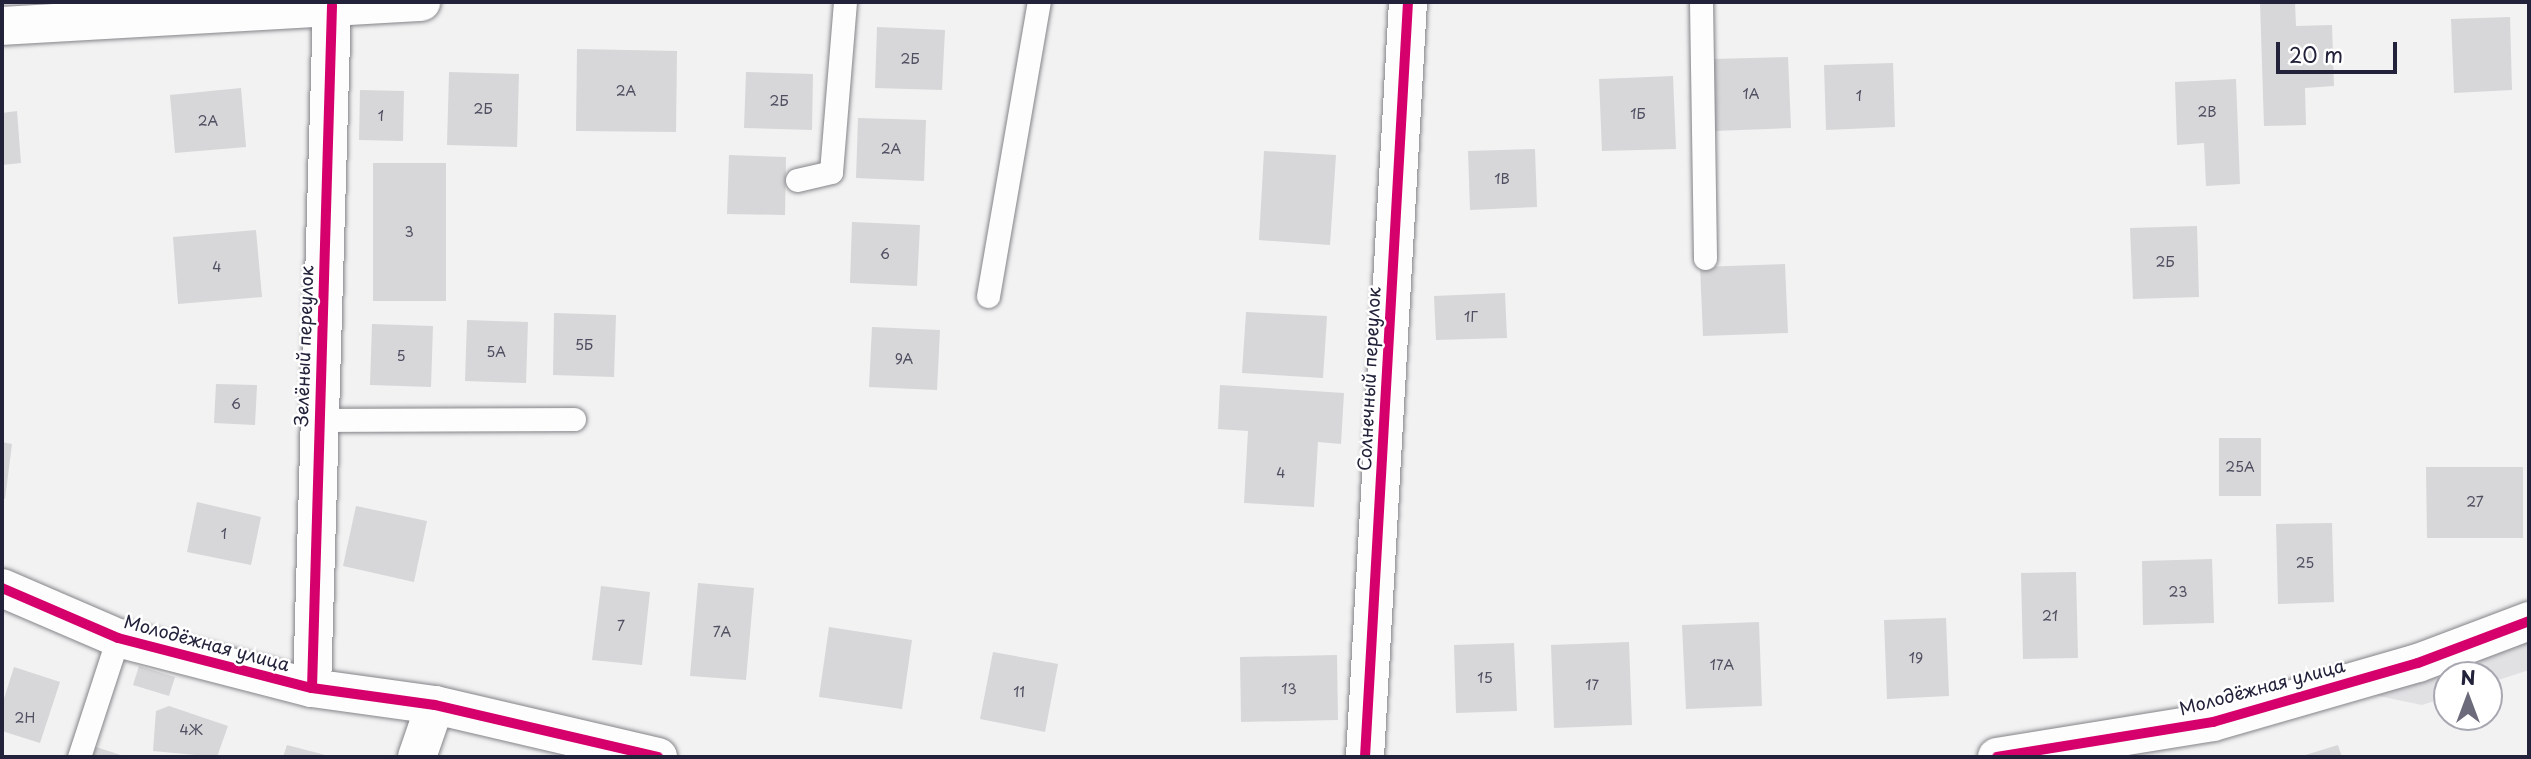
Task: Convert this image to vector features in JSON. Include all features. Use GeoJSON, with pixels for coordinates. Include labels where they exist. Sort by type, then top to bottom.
{"type":"FeatureCollection","features":[{"type":"Feature","properties":{"kind":"street"},"geometry":{"type":"LineString","coordinates":[[2,26],[421,2]]}},
{"type":"Feature","properties":{"kind":"street","name":"Солнечный переулок"},"geometry":{"type":"LineString","coordinates":[[1365,757],[1408,2]]}},
{"type":"Feature","properties":{"kind":"street","name":"Зелёный переулок"},"geometry":{"type":"LineString","coordinates":[[312,688],[332,5]]}},
{"type":"Feature","properties":{"kind":"street","name":"Молодёжная улица"},"geometry":{"type":"LineString","coordinates":[[2,588],[118,638],[312,688],[435,705],[658,757]]}},
{"type":"Feature","properties":{"kind":"street","name":"Молодёжная улица"},"geometry":{"type":"LineString","coordinates":[[1997,757],[2213,722],[2418,663],[2529,621]]}},
{"type":"Feature","properties":{"kind":"street"},"geometry":{"type":"LineString","coordinates":[[417,757],[435,705]]}},
{"type":"Feature","properties":{"kind":"lane"},"geometry":{"type":"LineString","coordinates":[[797,180],[831,172],[845,2]]}},
{"type":"Feature","properties":{"kind":"lane"},"geometry":{"type":"LineString","coordinates":[[988,296],[1039,2]]}},
{"type":"Feature","properties":{"kind":"lane"},"geometry":{"type":"LineString","coordinates":[[1701,2],[1704,258]]}},
{"type":"Feature","properties":{"kind":"lane"},"geometry":{"type":"LineString","coordinates":[[319,420],[574,419]]}},
{"type":"Feature","properties":{"kind":"lane"},"geometry":{"type":"LineString","coordinates":[[79,757],[118,638]]}},
{"type":"Feature","properties":{"kind":"shaded area"},"geometry":{"type":"Polygon","coordinates":[[[2529,639],[2529,670],[2503,678],[2503,661],[2468,661],[2529,639]]]}},
{"type":"Feature","properties":{"kind":"shaded area"},"geometry":{"type":"Polygon","coordinates":[[[2433,674],[2433,701],[2422,705],[2374,695],[2433,674]]]}},
{"type":"Feature","properties":{"kind":"building"},"geometry":{"type":"Polygon","coordinates":[[[2260,2],[2295,2],[2296,26],[2332,25],[2334,86],[2305,88],[2306,125],[2264,126],[2260,2]]]}},
{"type":"Feature","properties":{"kind":"building"},"geometry":{"type":"Polygon","coordinates":[[[2510,17],[2512,90],[2454,93],[2451,19],[2510,17]]]}},
{"type":"Feature","properties":{"kind":"building"},"geometry":{"type":"Polygon","coordinates":[[[877,27],[945,30],[942,90],[875,88],[877,27]]]}},
{"type":"Feature","properties":{"kind":"building"},"geometry":{"type":"Polygon","coordinates":[[[577,49],[677,51],[676,132],[576,131],[577,49]]]}},
{"type":"Feature","properties":{"kind":"building"},"geometry":{"type":"Polygon","coordinates":[[[1788,57],[1791,128],[1715,131],[1712,59],[1788,57]]]}},
{"type":"Feature","properties":{"kind":"building"},"geometry":{"type":"Polygon","coordinates":[[[1893,63],[1895,127],[1826,130],[1824,65],[1893,63]]]}},
{"type":"Feature","properties":{"kind":"building"},"geometry":{"type":"Polygon","coordinates":[[[449,72],[519,74],[517,147],[447,145],[449,72]]]}},
{"type":"Feature","properties":{"kind":"building"},"geometry":{"type":"Polygon","coordinates":[[[746,72],[813,74],[812,130],[744,128],[746,72]]]}},
{"type":"Feature","properties":{"kind":"building"},"geometry":{"type":"Polygon","coordinates":[[[1673,76],[1676,149],[1602,151],[1599,79],[1673,76]]]}},
{"type":"Feature","properties":{"kind":"building"},"geometry":{"type":"Polygon","coordinates":[[[2236,79],[2240,184],[2206,186],[2204,143],[2177,145],[2175,82],[2236,79]]]}},
{"type":"Feature","properties":{"kind":"building"},"geometry":{"type":"Polygon","coordinates":[[[241,88],[246,147],[175,153],[170,95],[241,88]]]}},
{"type":"Feature","properties":{"kind":"building"},"geometry":{"type":"Polygon","coordinates":[[[360,90],[404,91],[403,141],[359,140],[360,90]]]}},
{"type":"Feature","properties":{"kind":"building"},"geometry":{"type":"Polygon","coordinates":[[[17,111],[21,163],[2,165],[2,113],[17,111]]]}},
{"type":"Feature","properties":{"kind":"building"},"geometry":{"type":"Polygon","coordinates":[[[858,118],[926,120],[924,181],[856,178],[858,118]]]}},
{"type":"Feature","properties":{"kind":"building"},"geometry":{"type":"Polygon","coordinates":[[[1535,149],[1537,207],[1470,210],[1468,151],[1535,149]]]}},
{"type":"Feature","properties":{"kind":"building"},"geometry":{"type":"Polygon","coordinates":[[[1264,151],[1336,155],[1330,245],[1259,240],[1264,151]]]}},
{"type":"Feature","properties":{"kind":"building"},"geometry":{"type":"Polygon","coordinates":[[[729,155],[786,157],[785,215],[727,214],[729,155]]]}},
{"type":"Feature","properties":{"kind":"building"},"geometry":{"type":"Polygon","coordinates":[[[373,163],[446,163],[446,301],[373,301],[373,163]]]}},
{"type":"Feature","properties":{"kind":"building"},"geometry":{"type":"Polygon","coordinates":[[[852,222],[920,225],[917,286],[850,283],[852,222]]]}},
{"type":"Feature","properties":{"kind":"building"},"geometry":{"type":"Polygon","coordinates":[[[2197,226],[2199,297],[2133,299],[2130,228],[2197,226]]]}},
{"type":"Feature","properties":{"kind":"building"},"geometry":{"type":"Polygon","coordinates":[[[256,230],[262,297],[178,304],[173,237],[256,230]]]}},
{"type":"Feature","properties":{"kind":"building"},"geometry":{"type":"Polygon","coordinates":[[[1785,264],[1788,333],[1703,336],[1700,267],[1785,264]]]}},
{"type":"Feature","properties":{"kind":"building"},"geometry":{"type":"Polygon","coordinates":[[[1505,293],[1507,338],[1436,340],[1434,296],[1505,293]]]}},
{"type":"Feature","properties":{"kind":"building"},"geometry":{"type":"Polygon","coordinates":[[[1246,312],[1327,316],[1323,378],[1242,373],[1246,312]]]}},
{"type":"Feature","properties":{"kind":"building"},"geometry":{"type":"Polygon","coordinates":[[[554,313],[616,315],[614,377],[553,375],[554,313]]]}},
{"type":"Feature","properties":{"kind":"building"},"geometry":{"type":"Polygon","coordinates":[[[467,320],[528,322],[526,383],[465,381],[467,320]]]}},
{"type":"Feature","properties":{"kind":"building"},"geometry":{"type":"Polygon","coordinates":[[[372,324],[433,326],[431,387],[370,385],[372,324]]]}},
{"type":"Feature","properties":{"kind":"building"},"geometry":{"type":"Polygon","coordinates":[[[872,327],[940,330],[937,390],[869,387],[872,327]]]}},
{"type":"Feature","properties":{"kind":"building"},"geometry":{"type":"Polygon","coordinates":[[[216,384],[257,385],[255,425],[214,423],[216,384]]]}},
{"type":"Feature","properties":{"kind":"building"},"geometry":{"type":"Polygon","coordinates":[[[1220,385],[1344,393],[1341,444],[1318,442],[1314,507],[1244,503],[1248,431],[1218,429],[1220,385]]]}},
{"type":"Feature","properties":{"kind":"building"},"geometry":{"type":"Polygon","coordinates":[[[2219,438],[2261,438],[2261,496],[2219,496],[2219,438]]]}},
{"type":"Feature","properties":{"kind":"building"},"geometry":{"type":"Polygon","coordinates":[[[2,442],[12,444],[5,499],[2,499],[2,442]]]}},
{"type":"Feature","properties":{"kind":"building"},"geometry":{"type":"Polygon","coordinates":[[[2426,467],[2523,467],[2523,538],[2427,538],[2426,467]]]}},
{"type":"Feature","properties":{"kind":"building"},"geometry":{"type":"Polygon","coordinates":[[[197,502],[261,517],[251,565],[187,552],[197,502]]]}},
{"type":"Feature","properties":{"kind":"building"},"geometry":{"type":"Polygon","coordinates":[[[356,506],[427,521],[414,582],[343,566],[356,506]]]}},
{"type":"Feature","properties":{"kind":"building"},"geometry":{"type":"Polygon","coordinates":[[[2332,523],[2334,602],[2278,604],[2276,524],[2332,523]]]}},
{"type":"Feature","properties":{"kind":"building"},"geometry":{"type":"Polygon","coordinates":[[[2212,559],[2214,623],[2143,625],[2142,561],[2212,559]]]}},
{"type":"Feature","properties":{"kind":"building"},"geometry":{"type":"Polygon","coordinates":[[[2076,572],[2078,658],[2023,659],[2021,573],[2076,572]]]}},
{"type":"Feature","properties":{"kind":"building"},"geometry":{"type":"Polygon","coordinates":[[[698,583],[754,588],[746,680],[690,676],[698,583]]]}},
{"type":"Feature","properties":{"kind":"building"},"geometry":{"type":"Polygon","coordinates":[[[601,586],[650,592],[642,665],[592,660],[601,586]]]}},
{"type":"Feature","properties":{"kind":"building"},"geometry":{"type":"Polygon","coordinates":[[[1946,618],[1949,696],[1887,699],[1884,620],[1946,618]]]}},
{"type":"Feature","properties":{"kind":"building"},"geometry":{"type":"Polygon","coordinates":[[[1759,622],[1762,706],[1686,709],[1682,625],[1759,622]]]}},
{"type":"Feature","properties":{"kind":"building"},"geometry":{"type":"Polygon","coordinates":[[[829,627],[912,640],[902,709],[819,697],[829,627]]]}},
{"type":"Feature","properties":{"kind":"building"},"geometry":{"type":"Polygon","coordinates":[[[1629,642],[1632,725],[1554,728],[1551,645],[1629,642]]]}},
{"type":"Feature","properties":{"kind":"building"},"geometry":{"type":"Polygon","coordinates":[[[1514,643],[1517,711],[1456,713],[1454,645],[1514,643]]]}},
{"type":"Feature","properties":{"kind":"building"},"geometry":{"type":"Polygon","coordinates":[[[993,652],[1058,664],[1045,732],[980,719],[993,652]]]}},
{"type":"Feature","properties":{"kind":"building"},"geometry":{"type":"Polygon","coordinates":[[[1337,655],[1338,720],[1241,722],[1240,657],[1337,655]]]}},
{"type":"Feature","properties":{"kind":"building"},"geometry":{"type":"Polygon","coordinates":[[[139,666],[175,677],[169,696],[133,685],[139,666]]]}},
{"type":"Feature","properties":{"kind":"building"},"geometry":{"type":"Polygon","coordinates":[[[14,667],[60,682],[40,743],[2,731],[2,705],[14,667]]]}},
{"type":"Feature","properties":{"kind":"building"},"geometry":{"type":"Polygon","coordinates":[[[169,706],[228,726],[217,757],[153,751],[156,711],[169,706]]]}},
{"type":"Feature","properties":{"kind":"building"},"geometry":{"type":"Polygon","coordinates":[[[287,745],[329,756],[329,757],[283,757],[287,745]]]}},
{"type":"Feature","properties":{"kind":"building"},"geometry":{"type":"Polygon","coordinates":[[[2338,745],[2342,757],[2299,757],[2338,745]]]}},
{"type":"Feature","properties":{"kind":"building"},"geometry":{"type":"Polygon","coordinates":[[[93,746],[127,757],[89,757],[93,746]]]}},
{"type":"Feature","properties":{"kind":"cycle path"},"geometry":{"type":"LineString","coordinates":[[1365,757],[1408,2]]}},
{"type":"Feature","properties":{"kind":"cycle path"},"geometry":{"type":"LineString","coordinates":[[312,688],[332,5]]}},
{"type":"Feature","properties":{"kind":"cycle path"},"geometry":{"type":"LineString","coordinates":[[2,588],[118,638],[312,688],[435,705],[658,757]]}},
{"type":"Feature","properties":{"kind":"cycle path"},"geometry":{"type":"LineString","coordinates":[[1997,757],[2213,722],[2418,663],[2529,621]]}}]}
